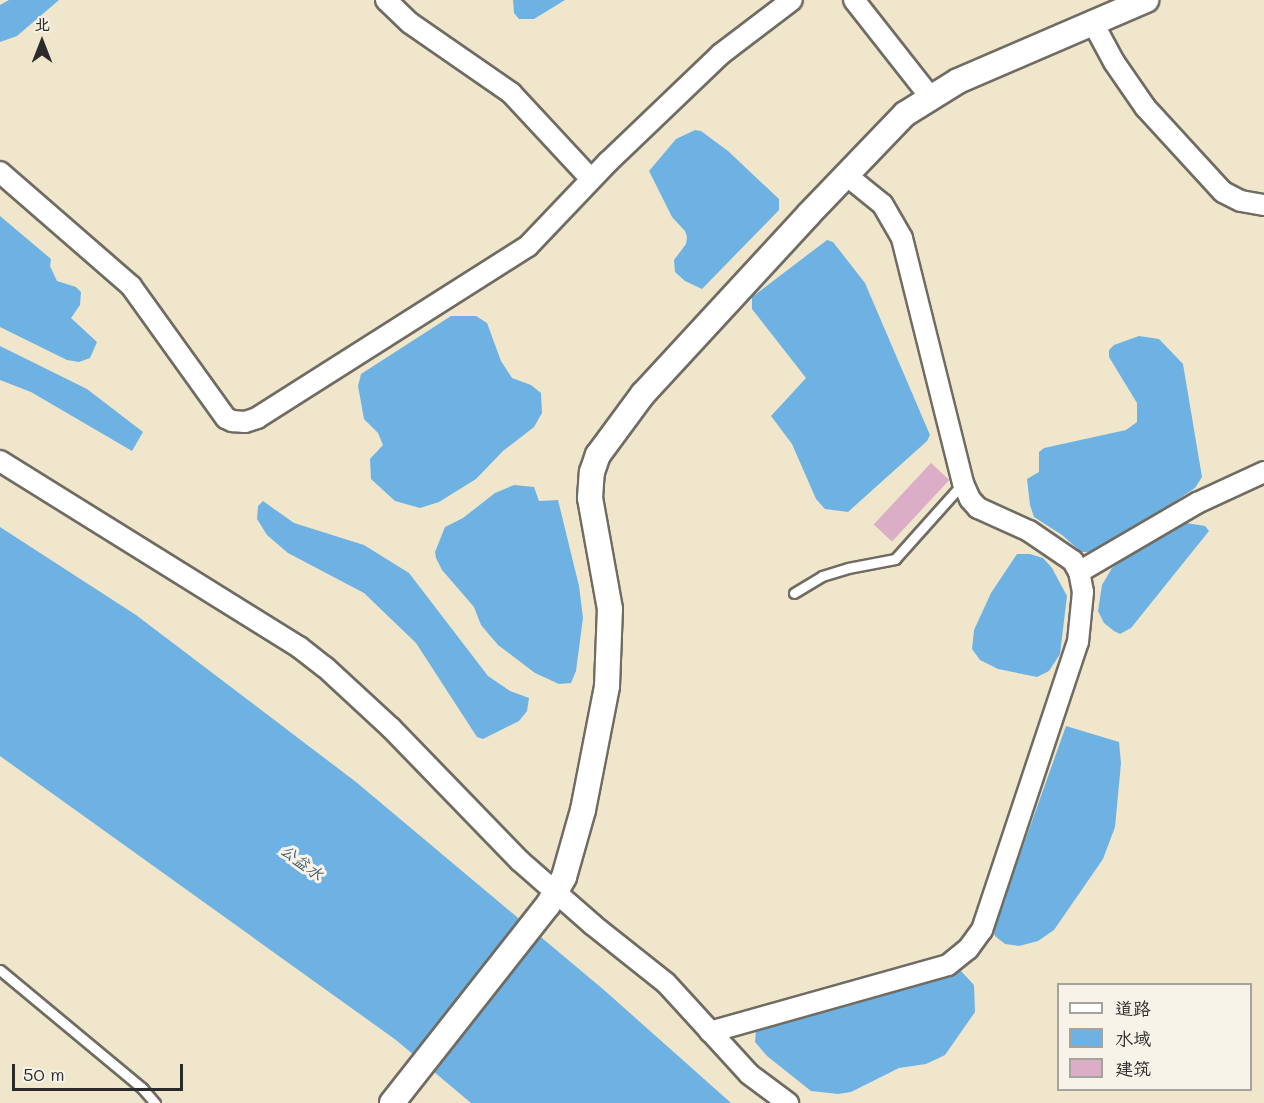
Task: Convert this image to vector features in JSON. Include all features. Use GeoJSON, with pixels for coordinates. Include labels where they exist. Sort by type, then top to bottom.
{"type":"FeatureCollection","features":[{"type":"Feature","properties":{"kind":"street"},"geometry":{"type":"LineString","coordinates":[[386,0],[410,22],[511,93],[591,179]]}},
{"type":"Feature","properties":{"kind":"street"},"geometry":{"type":"LineString","coordinates":[[0,172],[131,286],[226,418],[238,422],[257,418],[528,246],[591,179],[721,54],[792,0]]}},
{"type":"Feature","properties":{"kind":"street"},"geometry":{"type":"LineString","coordinates":[[854,0],[931,98]]}},
{"type":"Feature","properties":{"kind":"street"},"geometry":{"type":"LineString","coordinates":[[392,1103],[552,899],[564,878],[584,810],[608,686],[610,609],[590,498],[592,472],[598,455],[643,394],[905,114],[958,81],[1146,0]]}},
{"type":"Feature","properties":{"kind":"street"},"geometry":{"type":"LineString","coordinates":[[1093,23],[1114,62],[1145,107],[1222,192],[1241,201],[1264,205]]}},
{"type":"Feature","properties":{"kind":"street"},"geometry":{"type":"LineString","coordinates":[[710,1032],[948,965],[975,940],[982,930],[1078,642],[1083,605],[1079,572],[1073,561],[1053,545],[1029,531],[978,508],[963,483],[902,238],[882,204],[846,175]]}},
{"type":"Feature","properties":{"kind":"street"},"geometry":{"type":"LineString","coordinates":[[0,461],[308,654],[391,728],[506,846],[552,899],[666,983],[749,1074],[788,1103]]}},
{"type":"Feature","properties":{"kind":"street"},"geometry":{"type":"LineString","coordinates":[[1079,572],[1197,503],[1264,472]]}},
{"type":"Feature","properties":{"kind":"lane"},"geometry":{"type":"LineString","coordinates":[[794,593],[822,576],[848,568],[895,559],[963,483]]}},
{"type":"Feature","properties":{"kind":"lane"},"geometry":{"type":"LineString","coordinates":[[0,970],[142,1088],[155,1103]]}},
{"type":"Feature","properties":{"kind":"water"},"geometry":{"type":"Polygon","coordinates":[[[9,0],[59,0],[17,36],[0,42],[0,5],[9,0]]]}},
{"type":"Feature","properties":{"kind":"water"},"geometry":{"type":"Polygon","coordinates":[[[513,0],[565,0],[534,19],[519,19],[514,13],[513,0]]]}},
{"type":"Feature","properties":{"kind":"water"},"geometry":{"type":"Polygon","coordinates":[[[695,130],[701,131],[728,151],[779,199],[779,210],[702,289],[685,281],[675,272],[674,260],[686,244],[687,237],[685,231],[672,217],[649,171],[676,139],[695,130]]]}},
{"type":"Feature","properties":{"kind":"water"},"geometry":{"type":"Polygon","coordinates":[[[0,216],[51,259],[50,266],[57,281],[76,287],[81,292],[80,305],[71,318],[97,342],[90,358],[79,362],[67,360],[0,327],[0,216]]]}},
{"type":"Feature","properties":{"kind":"water"},"geometry":{"type":"Polygon","coordinates":[[[827,240],[833,242],[865,283],[930,435],[927,441],[848,512],[825,509],[816,499],[792,444],[771,416],[806,378],[752,309],[752,297],[827,240]]]}},
{"type":"Feature","properties":{"kind":"water"},"geometry":{"type":"Polygon","coordinates":[[[451,316],[476,316],[487,323],[501,361],[512,378],[531,385],[541,393],[542,413],[534,427],[503,451],[476,479],[439,502],[420,508],[395,501],[371,479],[370,459],[383,445],[378,433],[364,419],[358,386],[361,374],[451,316]]]}},
{"type":"Feature","properties":{"kind":"water"},"geometry":{"type":"Polygon","coordinates":[[[1139,336],[1159,339],[1183,364],[1202,477],[1195,488],[1113,543],[1094,552],[1081,552],[1062,535],[1034,517],[1027,479],[1039,472],[1039,452],[1044,448],[1126,430],[1137,422],[1137,403],[1109,357],[1109,350],[1114,345],[1139,336]]]}},
{"type":"Feature","properties":{"kind":"water"},"geometry":{"type":"Polygon","coordinates":[[[0,346],[87,389],[143,432],[132,451],[31,392],[0,380],[0,346]]]}},
{"type":"Feature","properties":{"kind":"water"},"geometry":{"type":"Polygon","coordinates":[[[514,485],[534,487],[539,501],[558,500],[579,586],[583,618],[576,671],[571,683],[559,684],[535,673],[498,645],[481,625],[474,607],[442,570],[436,558],[435,552],[445,527],[463,518],[495,493],[514,485]]]}},
{"type":"Feature","properties":{"kind":"water"},"geometry":{"type":"Polygon","coordinates":[[[263,501],[294,523],[364,545],[409,573],[488,676],[510,691],[529,698],[527,711],[519,721],[483,739],[477,737],[416,643],[364,593],[288,553],[267,535],[257,519],[258,506],[263,501]]]}},
{"type":"Feature","properties":{"kind":"water"},"geometry":{"type":"Polygon","coordinates":[[[1186,523],[1205,526],[1209,531],[1131,628],[1120,634],[1114,631],[1104,623],[1098,611],[1102,585],[1112,568],[1149,539],[1186,523]]]}},
{"type":"Feature","properties":{"kind":"water","name":"公益水"},"geometry":{"type":"Polygon","coordinates":[[[0,527],[136,615],[356,782],[604,990],[731,1103],[471,1103],[396,1040],[0,756],[0,527]]]}},
{"type":"Feature","properties":{"kind":"water"},"geometry":{"type":"Polygon","coordinates":[[[1017,554],[1030,554],[1043,558],[1052,568],[1067,596],[1060,654],[1049,671],[1037,677],[998,669],[980,660],[972,649],[974,630],[991,593],[1017,554]]]}},
{"type":"Feature","properties":{"kind":"water"},"geometry":{"type":"Polygon","coordinates":[[[1066,726],[1119,742],[1121,763],[1115,827],[1103,859],[1054,930],[1038,941],[1019,946],[1005,944],[995,936],[993,930],[1066,726]]]}},
{"type":"Feature","properties":{"kind":"water"},"geometry":{"type":"Polygon","coordinates":[[[961,971],[974,985],[975,1012],[945,1055],[926,1064],[899,1068],[851,1092],[838,1094],[811,1091],[767,1056],[755,1042],[756,1029],[761,1025],[961,971]]]}},
{"type":"Feature","properties":{"kind":"building"},"geometry":{"type":"Polygon","coordinates":[[[931,463],[949,480],[892,541],[874,524],[931,463]]]}}]}
